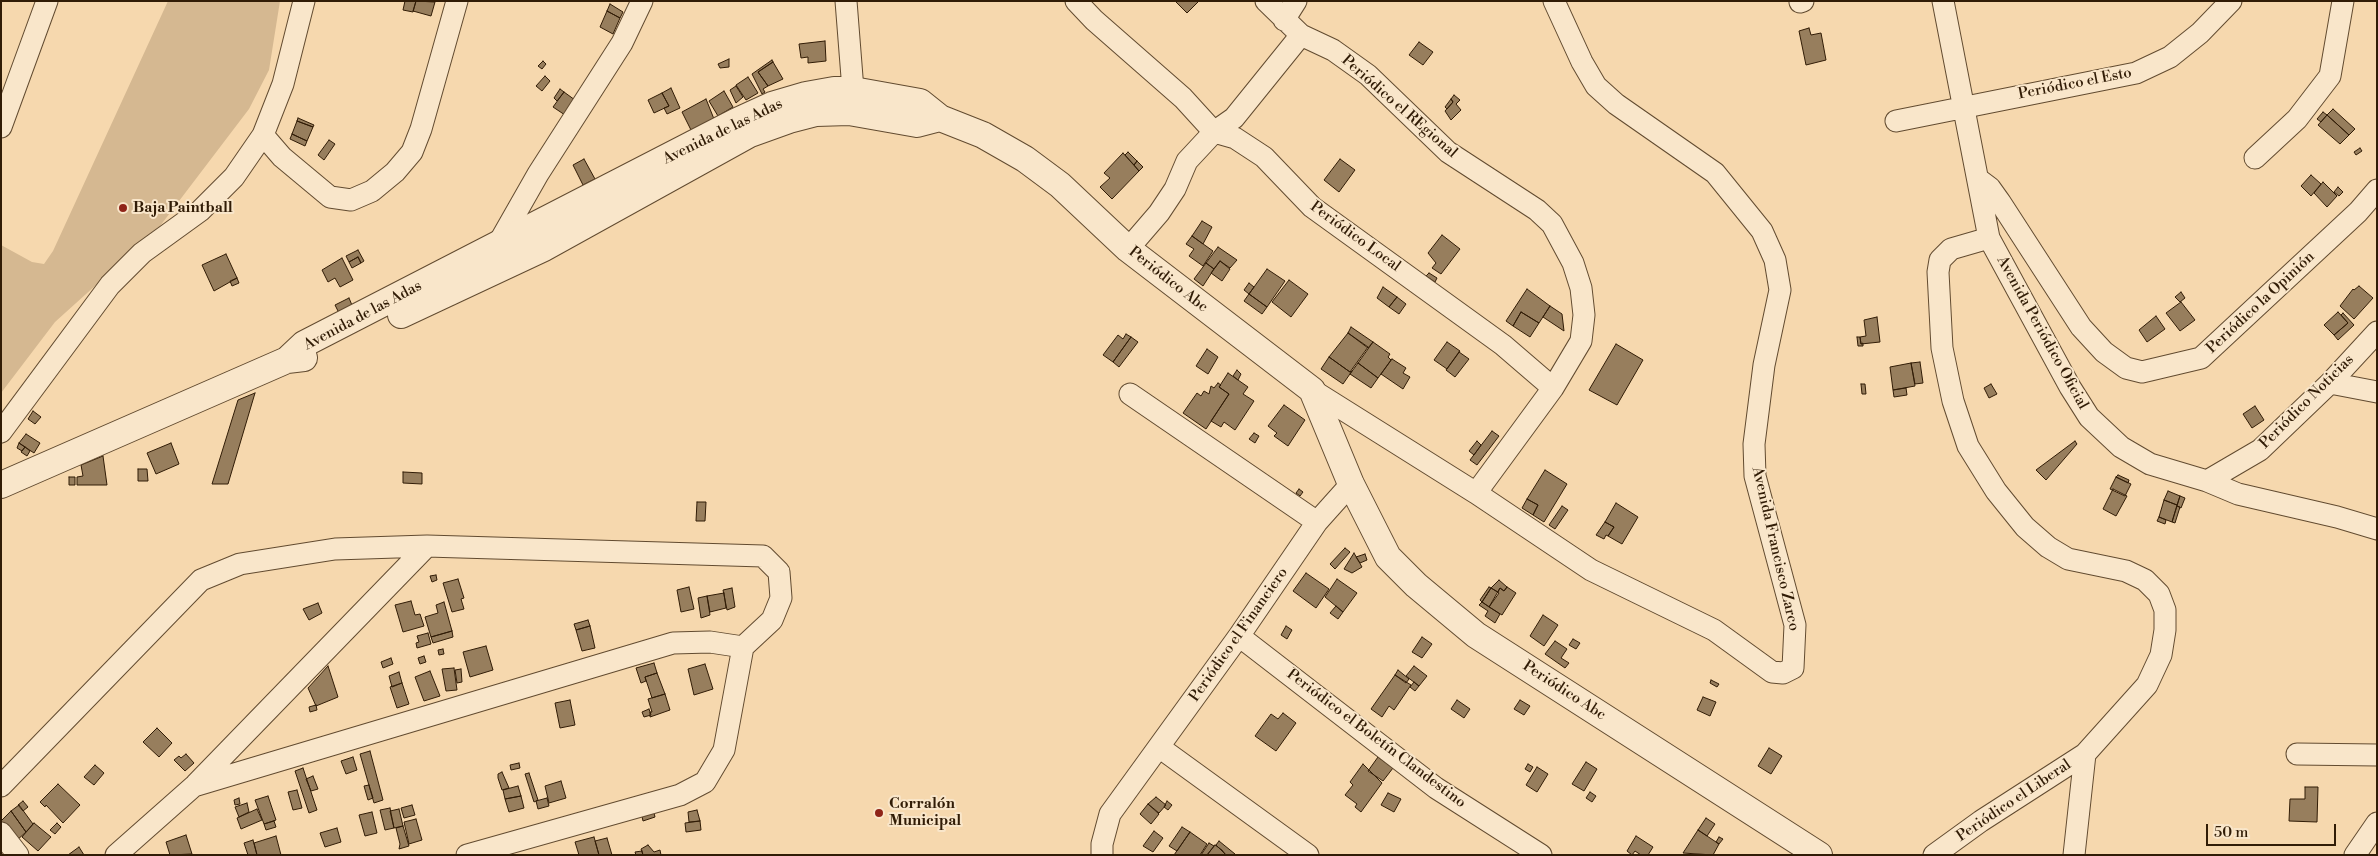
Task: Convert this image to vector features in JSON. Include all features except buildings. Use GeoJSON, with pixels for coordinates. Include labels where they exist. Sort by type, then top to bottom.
{"type":"FeatureCollection","features":[{"type":"Feature","properties":{"kind":"street"},"geometry":{"type":"LineString","coordinates":[[1,127],[47,1]]}},
{"type":"Feature","properties":{"kind":"street"},"geometry":{"type":"LineString","coordinates":[[1,432],[110,286],[142,253],[200,210],[234,177],[263,135],[283,84],[304,1]]}},
{"type":"Feature","properties":{"kind":"street"},"geometry":{"type":"LineString","coordinates":[[263,135],[282,157],[330,198],[351,200],[372,191],[395,172],[412,152],[421,129],[457,1]]}},
{"type":"Feature","properties":{"kind":"street"},"geometry":{"type":"LineString","coordinates":[[846,1],[852,90]]}},
{"type":"Feature","properties":{"kind":"street","name":"Periódico Local"},"geometry":{"type":"LineString","coordinates":[[1076,1],[1094,20],[1183,98],[1214,132],[1235,138],[1264,157],[1312,207],[1495,339],[1553,388]]}},
{"type":"Feature","properties":{"kind":"street","name":"Periódico el REgional"},"geometry":{"type":"LineString","coordinates":[[1266,1],[1301,35],[1333,50],[1368,75],[1448,152],[1537,210],[1552,224],[1573,263],[1581,288],[1584,315],[1581,341],[1553,388],[1476,493]]}},
{"type":"Feature","properties":{"kind":"street"},"geometry":{"type":"LineString","coordinates":[[1284,20],[1296,1]]}},
{"type":"Feature","properties":{"kind":"street","name":"Avenida Francisco Zarco"},"geometry":{"type":"LineString","coordinates":[[1476,493],[1591,570],[1714,630],[1772,672],[1783,673],[1793,668],[1795,625],[1755,476],[1754,444],[1764,365],[1780,290],[1775,260],[1762,231],[1714,173],[1616,104],[1596,86],[1582,62],[1554,1]]}},
{"type":"Feature","properties":{"kind":"street","name":"Avenida Periódico Oficial"},"geometry":{"type":"LineString","coordinates":[[1944,1],[1989,238],[2070,387],[2090,417],[2105,434],[2121,447],[2150,464],[2207,481],[2238,494],[2336,517],[2377,530]]}},
{"type":"Feature","properties":{"kind":"street","name":"Periódico el Esto"},"geometry":{"type":"LineString","coordinates":[[1896,121],[2136,72],[2170,58],[2200,33],[2231,1]]}},
{"type":"Feature","properties":{"kind":"street"},"geometry":{"type":"LineString","coordinates":[[2255,158],[2297,119],[2330,76],[2344,1]]}},
{"type":"Feature","properties":{"kind":"street"},"geometry":{"type":"LineString","coordinates":[[497,247],[538,174],[622,43],[641,2]]}},
{"type":"Feature","properties":{"kind":"street"},"geometry":{"type":"LineString","coordinates":[[1128,249],[1170,197],[1187,161],[1214,132],[1234,118],[1301,35]]}},
{"type":"Feature","properties":{"kind":"street","name":"Avenida de las Adas"},"geometry":{"type":"LineString","coordinates":[[287,360],[304,344],[772,105],[806,95],[834,90],[852,90],[920,102],[940,118]]}},
{"type":"Feature","properties":{"kind":"street","name":"Avenida de las Adas"},"geometry":{"type":"LineString","coordinates":[[1,485],[287,360],[310,357],[544,248],[750,134],[789,120],[816,114],[849,112],[917,124],[940,118]]}},
{"type":"Feature","properties":{"kind":"street","name":"Periódico Abc"},"geometry":{"type":"LineString","coordinates":[[940,118],[983,135],[1025,159],[1060,184],[1128,249],[1312,390],[1351,484],[1388,557],[1416,585],[1476,635],[1819,855]]}},
{"type":"Feature","properties":{"kind":"street","name":"Periódico la Opinión"},"geometry":{"type":"LineString","coordinates":[[1978,179],[1990,188],[2000,202],[2081,327],[2104,352],[2126,368],[2142,372],[2201,358],[2358,212],[2377,190]]}},
{"type":"Feature","properties":{"kind":"street"},"geometry":{"type":"LineString","coordinates":[[1989,238],[1951,249],[1940,260],[1938,272],[1942,348],[1953,401],[1968,446],[1996,492],[2024,527],[2048,548],[2068,559],[2126,571],[2145,580],[2158,594],[2165,610],[2161,655],[2147,685],[2085,754]]}},
{"type":"Feature","properties":{"kind":"street","name":"Periódico Noticias"},"geometry":{"type":"LineString","coordinates":[[2207,481],[2260,450],[2330,383],[2377,332]]}},
{"type":"Feature","properties":{"kind":"street"},"geometry":{"type":"LineString","coordinates":[[2330,383],[2377,392]]}},
{"type":"Feature","properties":{"kind":"street"},"geometry":{"type":"LineString","coordinates":[[1312,390],[1476,493]]}},
{"type":"Feature","properties":{"kind":"street"},"geometry":{"type":"LineString","coordinates":[[1130,394],[1317,522],[1351,484]]}},
{"type":"Feature","properties":{"kind":"street","name":"Periódico el Financiero"},"geometry":{"type":"LineString","coordinates":[[1107,851],[1110,814],[1239,636],[1317,522]]}},
{"type":"Feature","properties":{"kind":"street"},"geometry":{"type":"LineString","coordinates":[[116,855],[194,786],[427,546]]}},
{"type":"Feature","properties":{"kind":"street"},"geometry":{"type":"LineString","coordinates":[[1,786],[201,580],[240,564],[335,549],[427,546],[763,556],[779,572],[781,598],[772,620],[743,647],[724,750],[705,782],[680,795],[467,855]]}},
{"type":"Feature","properties":{"kind":"street","name":"Periódico el Boletín Clandestino"},"geometry":{"type":"LineString","coordinates":[[1239,636],[1436,788],[1541,855]]}},
{"type":"Feature","properties":{"kind":"street"},"geometry":{"type":"LineString","coordinates":[[194,786],[673,643],[710,642],[743,647]]}},
{"type":"Feature","properties":{"kind":"street"},"geometry":{"type":"LineString","coordinates":[[1160,747],[1308,855]]}},
{"type":"Feature","properties":{"kind":"street","name":"Periódico el Liberal"},"geometry":{"type":"LineString","coordinates":[[1934,855],[2085,754]]}},
{"type":"Feature","properties":{"kind":"street","name":"Periódico el Liberal"},"geometry":{"type":"LineString","coordinates":[[2074,855],[2085,754]]}},
{"type":"Feature","properties":{"kind":"street"},"geometry":{"type":"LineString","coordinates":[[2297,754],[2377,755]]}},
{"type":"Feature","properties":{"kind":"street"},"geometry":{"type":"LineString","coordinates":[[2355,855],[2377,823]]}},
{"type":"Feature","properties":{"kind":"street"},"geometry":{"type":"LineString","coordinates":[[1,833],[18,855]]}},
{"type":"Feature","properties":{"kind":"shaded area","name":"Baja Paintball"},"geometry":{"type":"Polygon","coordinates":[[[168,1],[280,1],[269,70],[249,109],[157,230],[55,322],[1,393],[1,245],[32,262],[44,264],[53,251],[168,1]]]}},
{"type":"Feature","properties":{"kind":"place","name":"Baja Paintball"},"geometry":{"type":"Point","coordinates":[123,208]}},
{"type":"Feature","properties":{"kind":"place","name":"Corralón Municipal"},"geometry":{"type":"Point","coordinates":[879,813]}}]}
